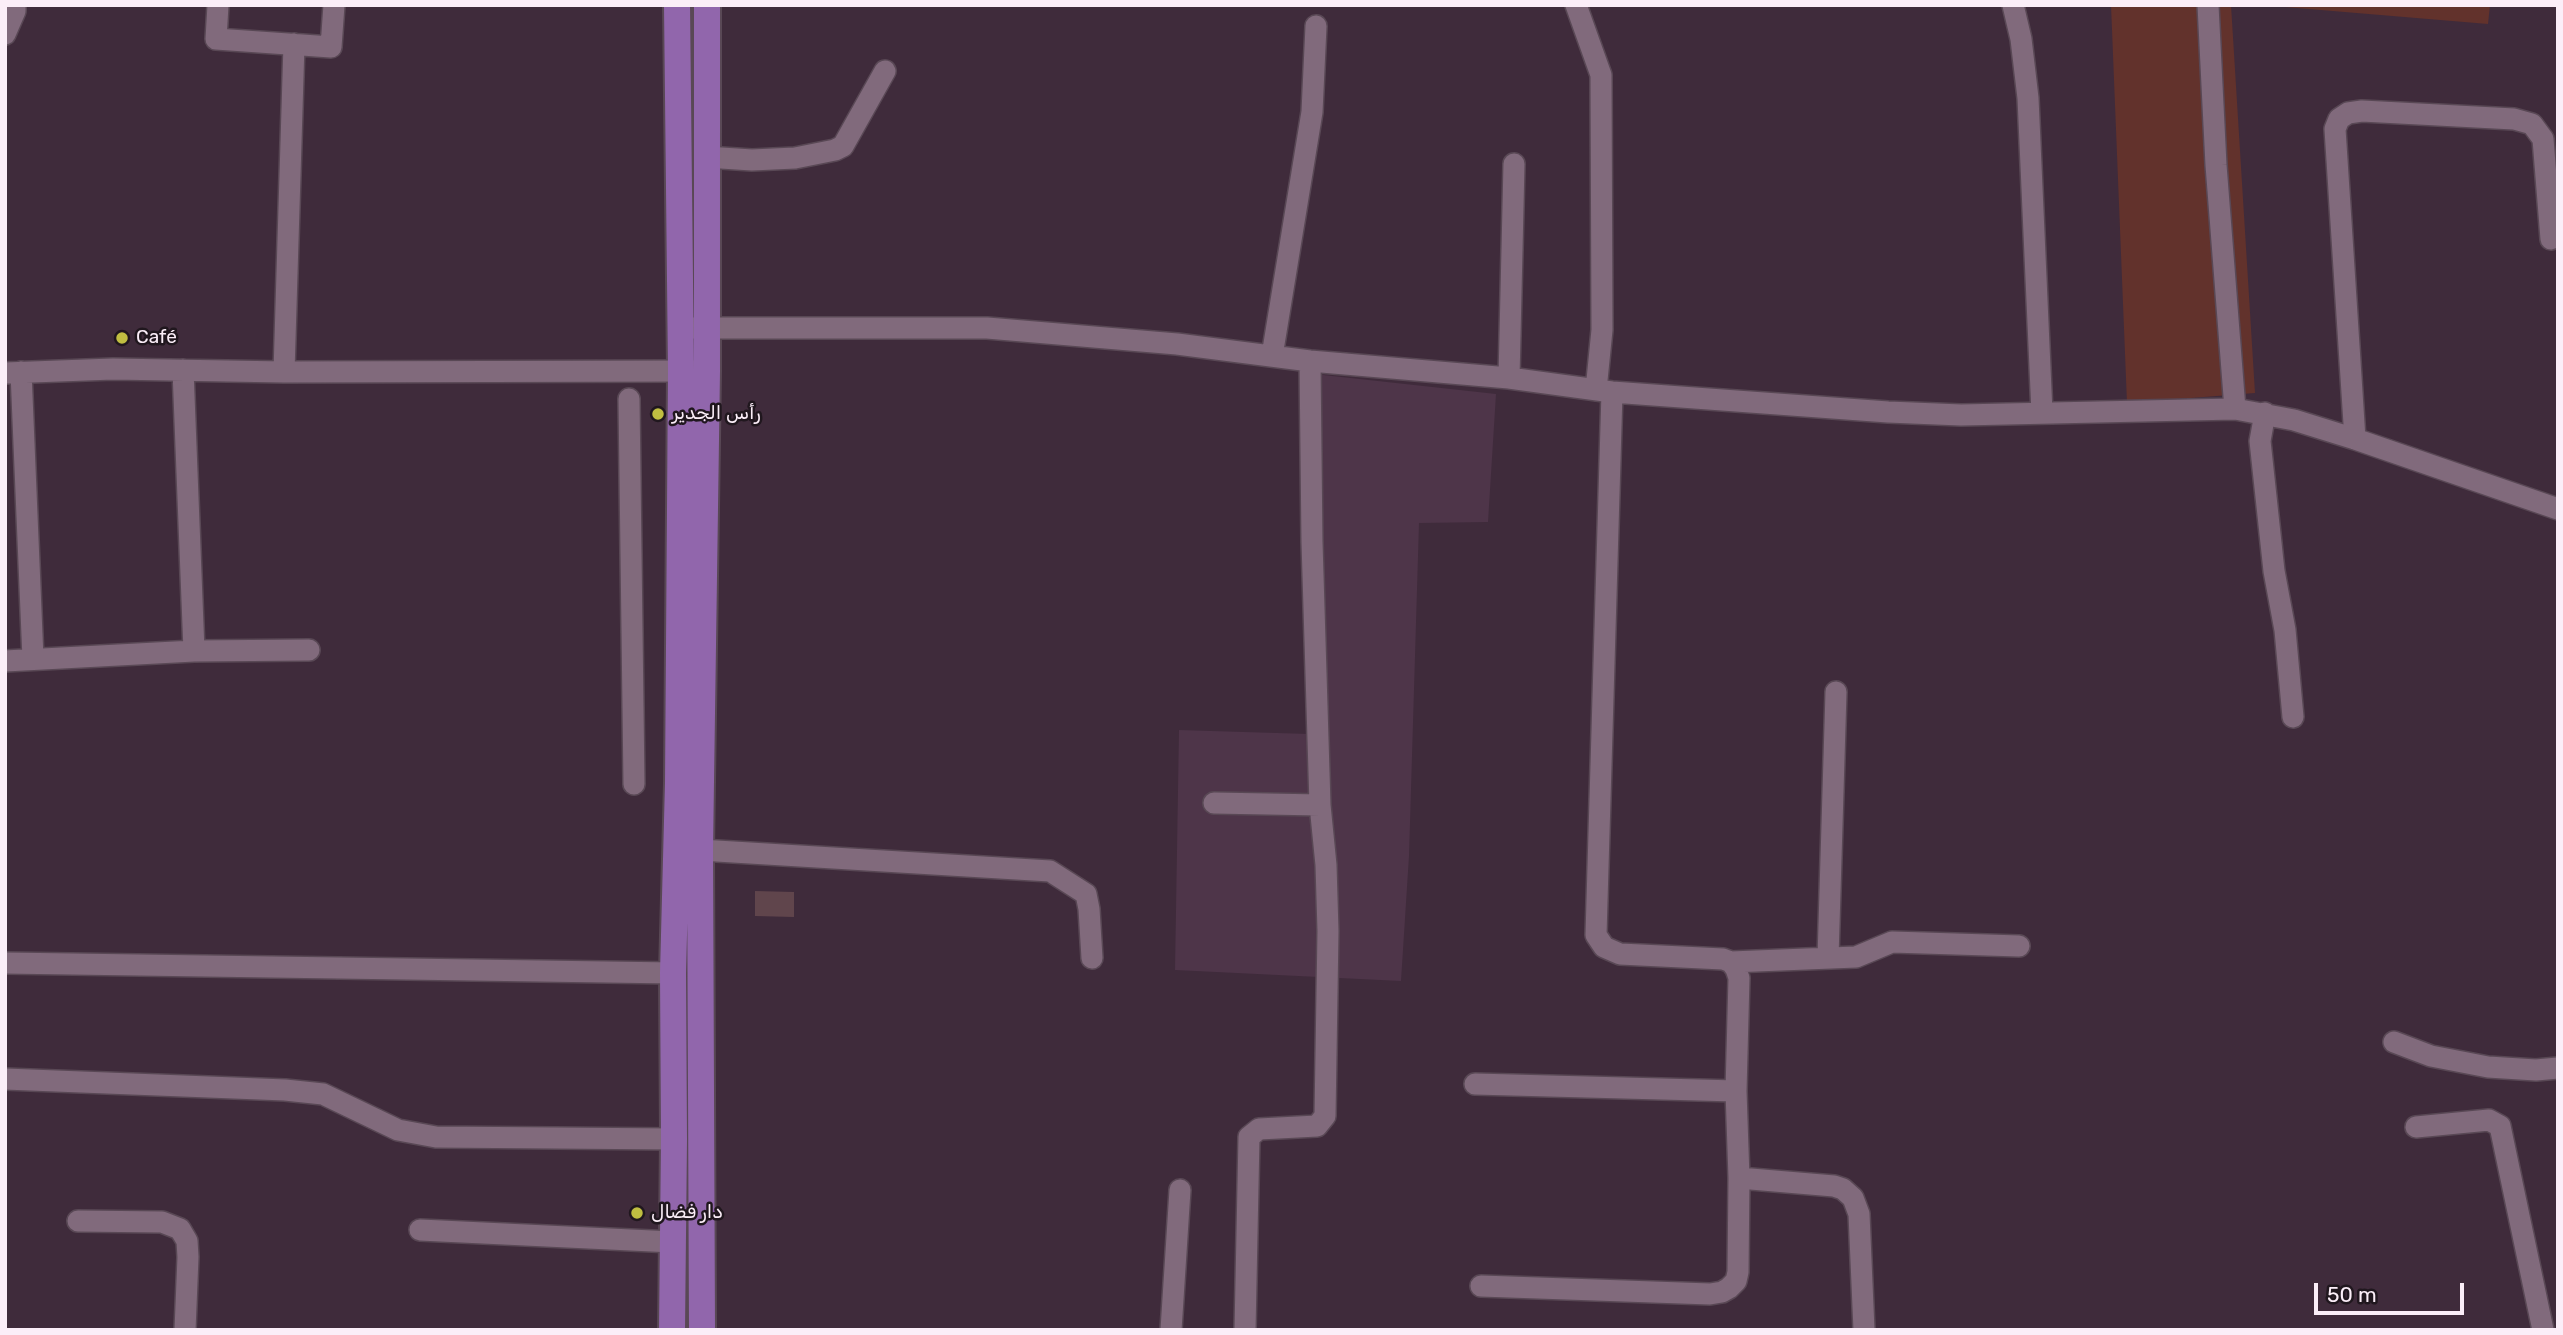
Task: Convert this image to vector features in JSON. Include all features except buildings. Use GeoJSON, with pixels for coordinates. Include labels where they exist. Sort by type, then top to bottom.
{"type":"FeatureCollection","features":[{"type":"Feature","properties":{"kind":"main road"},"geometry":{"type":"LineString","coordinates":[[677,5],[693,328],[707,371],[700,850],[702,1330]]}},
{"type":"Feature","properties":{"kind":"main road"},"geometry":{"type":"LineString","coordinates":[[671,1330],[681,371],[693,328],[706,157],[706,5]]}},
{"type":"Feature","properties":{"kind":"street"},"geometry":{"type":"LineString","coordinates":[[5,34],[15,5]]}},
{"type":"Feature","properties":{"kind":"street"},"geometry":{"type":"LineString","coordinates":[[218,5],[216,39],[331,47],[334,5]]}},
{"type":"Feature","properties":{"kind":"street"},"geometry":{"type":"LineString","coordinates":[[1576,5],[1601,75],[1604,391],[1596,935],[1604,947],[1620,954],[1723,959],[1731,962],[1856,957],[1892,942],[2019,946]]}},
{"type":"Feature","properties":{"kind":"street"},"geometry":{"type":"LineString","coordinates":[[2013,5],[2021,39],[2028,98],[2042,413]]}},
{"type":"Feature","properties":{"kind":"street"},"geometry":{"type":"LineString","coordinates":[[2208,5],[2235,409]]}},
{"type":"Feature","properties":{"kind":"street"},"geometry":{"type":"LineString","coordinates":[[1272,356],[1312,112],[1316,26]]}},
{"type":"Feature","properties":{"kind":"street"},"geometry":{"type":"LineString","coordinates":[[284,372],[294,44]]}},
{"type":"Feature","properties":{"kind":"street"},"geometry":{"type":"LineString","coordinates":[[706,157],[752,160],[795,158],[835,150],[843,146],[885,71]]}},
{"type":"Feature","properties":{"kind":"street"},"geometry":{"type":"LineString","coordinates":[[2355,439],[2335,129],[2339,119],[2348,113],[2362,111],[2514,119],[2532,124],[2543,139],[2551,239]]}},
{"type":"Feature","properties":{"kind":"street"},"geometry":{"type":"LineString","coordinates":[[1509,378],[1514,164]]}},
{"type":"Feature","properties":{"kind":"street"},"geometry":{"type":"LineString","coordinates":[[693,328],[988,328],[1509,378],[1604,391],[1900,412],[1961,415],[2235,409],[2265,413],[2355,439],[2558,509]]}},
{"type":"Feature","properties":{"kind":"street"},"geometry":{"type":"LineString","coordinates":[[1245,1330],[1249,1138],[1259,1129],[1317,1126],[1325,1116],[1328,930],[1326,865],[1320,805],[1310,361]]}},
{"type":"Feature","properties":{"kind":"street"},"geometry":{"type":"LineString","coordinates":[[183,370],[194,651]]}},
{"type":"Feature","properties":{"kind":"street"},"geometry":{"type":"LineString","coordinates":[[33,659],[13,373],[183,370],[707,371]]}},
{"type":"Feature","properties":{"kind":"street"},"geometry":{"type":"LineString","coordinates":[[629,398],[634,784]]}},
{"type":"Feature","properties":{"kind":"street"},"geometry":{"type":"LineString","coordinates":[[2265,413],[2260,441],[2274,571],[2285,630],[2293,717]]}},
{"type":"Feature","properties":{"kind":"street"},"geometry":{"type":"LineString","coordinates":[[5,661],[194,651],[309,650]]}},
{"type":"Feature","properties":{"kind":"street"},"geometry":{"type":"LineString","coordinates":[[1828,958],[1836,692]]}},
{"type":"Feature","properties":{"kind":"street"},"geometry":{"type":"LineString","coordinates":[[1214,803],[1320,805]]}},
{"type":"Feature","properties":{"kind":"street"},"geometry":{"type":"LineString","coordinates":[[700,850],[1050,871],[1086,894],[1092,958]]}},
{"type":"Feature","properties":{"kind":"street"},"geometry":{"type":"LineString","coordinates":[[1481,1286],[1710,1294],[1722,1292],[1736,1281],[1739,978],[1731,962]]}},
{"type":"Feature","properties":{"kind":"street"},"geometry":{"type":"LineString","coordinates":[[5,963],[673,973]]}},
{"type":"Feature","properties":{"kind":"street"},"geometry":{"type":"LineString","coordinates":[[2394,1042],[2431,1056],[2478,1066],[2536,1070],[2558,1068]]}},
{"type":"Feature","properties":{"kind":"street"},"geometry":{"type":"LineString","coordinates":[[5,1079],[285,1090],[323,1094],[398,1130],[436,1137],[674,1139]]}},
{"type":"Feature","properties":{"kind":"street"},"geometry":{"type":"LineString","coordinates":[[1475,1084],[1736,1091]]}},
{"type":"Feature","properties":{"kind":"street"},"geometry":{"type":"LineString","coordinates":[[2416,1127],[2489,1120],[2500,1126],[2543,1330]]}},
{"type":"Feature","properties":{"kind":"street"},"geometry":{"type":"LineString","coordinates":[[1739,1178],[1835,1186],[1843,1188],[1853,1198],[1860,1213],[1864,1330]]}},
{"type":"Feature","properties":{"kind":"street"},"geometry":{"type":"LineString","coordinates":[[1171,1330],[1180,1190]]}},
{"type":"Feature","properties":{"kind":"street"},"geometry":{"type":"LineString","coordinates":[[78,1221],[162,1222],[180,1229],[187,1241],[188,1256],[185,1330]]}},
{"type":"Feature","properties":{"kind":"street"},"geometry":{"type":"LineString","coordinates":[[420,1230],[673,1242]]}},
{"type":"Feature","properties":{"kind":"shaded area"},"geometry":{"type":"Polygon","coordinates":[[[2111,5],[2231,5],[2255,393],[2127,403],[2111,5]]]}},
{"type":"Feature","properties":{"kind":"shaded area"},"geometry":{"type":"Polygon","coordinates":[[[2261,5],[2490,5],[2488,24],[2261,5]]]}},
{"type":"Feature","properties":{"kind":"shaded area"},"geometry":{"type":"Polygon","coordinates":[[[1305,373],[1496,394],[1488,522],[1419,523],[1409,856],[1401,981],[1175,970],[1179,730],[1309,734],[1305,373]]]}},
{"type":"Feature","properties":{"kind":"place","name":"Café"},"geometry":{"type":"Point","coordinates":[122,338]}},
{"type":"Feature","properties":{"kind":"place","name":"رأس الجدير"},"geometry":{"type":"Point","coordinates":[658,414]}},
{"type":"Feature","properties":{"kind":"place","name":"دار فضال"},"geometry":{"type":"Point","coordinates":[637,1213]}}]}
